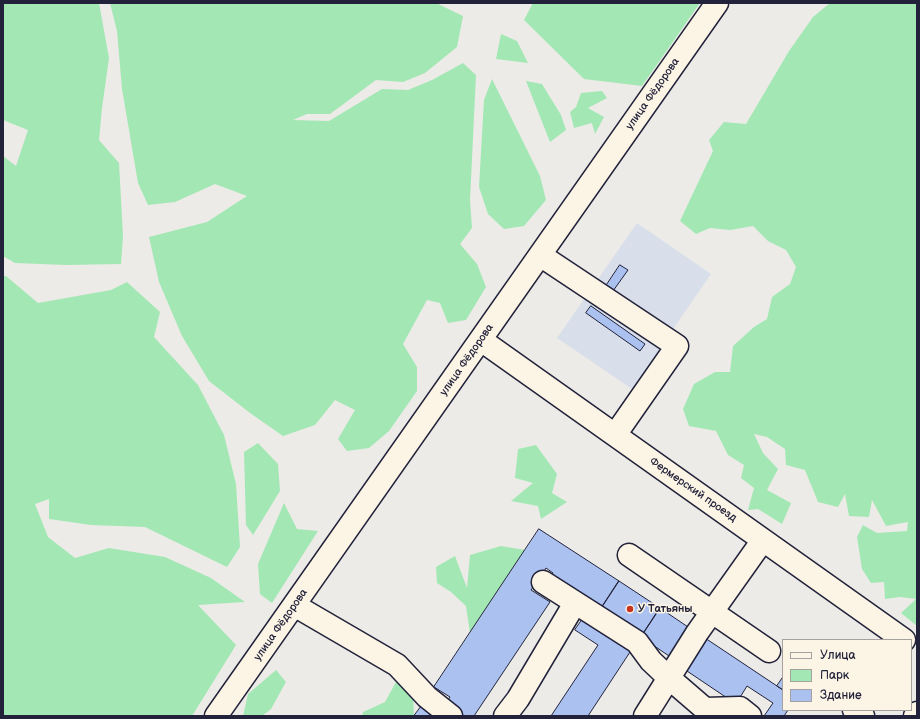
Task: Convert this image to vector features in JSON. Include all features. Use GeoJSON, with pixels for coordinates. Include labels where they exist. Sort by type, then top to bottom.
{"type":"FeatureCollection","features":[{"type":"Feature","properties":{"kind":"street","name":"улица Фёдорова"},"geometry":{"type":"LineString","coordinates":[[216,716],[717,3]]}},
{"type":"Feature","properties":{"kind":"street"},"geometry":{"type":"LineString","coordinates":[[540,255],[677,346],[615,435]]}},
{"type":"Feature","properties":{"kind":"street","name":"Фермерский проезд"},"geometry":{"type":"LineString","coordinates":[[481,340],[903,639]]}},
{"type":"Feature","properties":{"kind":"street"},"geometry":{"type":"LineString","coordinates":[[645,716],[712,612],[763,540]]}},
{"type":"Feature","properties":{"kind":"street"},"geometry":{"type":"LineString","coordinates":[[629,555],[769,651]]}},
{"type":"Feature","properties":{"kind":"street"},"geometry":{"type":"LineString","coordinates":[[544,582],[637,642],[651,661],[706,713],[740,708],[750,716]]}},
{"type":"Feature","properties":{"kind":"street"},"geometry":{"type":"LineString","coordinates":[[505,716],[518,699],[576,603]]}},
{"type":"Feature","properties":{"kind":"street"},"geometry":{"type":"LineString","coordinates":[[294,605],[397,665],[427,697],[451,716]]}},
{"type":"Feature","properties":{"kind":"shaded area"},"geometry":{"type":"Polygon","coordinates":[[[637,223],[711,274],[632,389],[557,338],[637,223]]]}},
{"type":"Feature","properties":{"kind":"green space"},"geometry":{"type":"Polygon","coordinates":[[[3,3],[99,3],[109,58],[99,140],[119,163],[123,236],[121,264],[66,265],[15,263],[3,256],[3,156],[16,166],[28,130],[3,120],[3,3]]]}},
{"type":"Feature","properties":{"kind":"green space"},"geometry":{"type":"Polygon","coordinates":[[[110,3],[436,3],[463,16],[457,47],[425,73],[403,82],[376,80],[330,114],[307,114],[293,120],[329,121],[382,89],[408,90],[432,80],[463,63],[476,75],[470,200],[472,228],[460,244],[477,264],[486,287],[466,320],[448,323],[440,303],[427,300],[403,344],[417,367],[417,391],[389,431],[369,448],[347,451],[338,439],[355,410],[335,400],[315,425],[283,436],[250,413],[209,381],[182,336],[159,282],[149,237],[207,222],[247,196],[215,184],[175,202],[148,205],[138,183],[122,89],[117,31],[110,3]]]}},
{"type":"Feature","properties":{"kind":"green space"},"geometry":{"type":"Polygon","coordinates":[[[533,3],[700,3],[642,86],[584,79],[524,20],[533,3]]]}},
{"type":"Feature","properties":{"kind":"green space"},"geometry":{"type":"Polygon","coordinates":[[[830,3],[917,3],[917,626],[901,613],[916,599],[900,597],[885,599],[884,582],[871,583],[862,569],[857,537],[863,525],[877,533],[907,531],[908,522],[886,526],[872,500],[869,517],[849,516],[845,494],[838,507],[818,502],[805,470],[786,465],[785,449],[767,437],[754,434],[763,453],[778,469],[767,490],[791,503],[782,524],[758,509],[748,510],[754,488],[741,478],[744,465],[728,455],[716,431],[689,426],[683,409],[694,384],[715,372],[730,372],[733,346],[754,327],[767,319],[772,297],[790,284],[796,267],[786,250],[768,241],[753,226],[730,230],[710,228],[696,234],[680,221],[713,151],[709,140],[724,122],[746,124],[789,51],[813,17],[830,3]]]}},
{"type":"Feature","properties":{"kind":"green space"},"geometry":{"type":"Polygon","coordinates":[[[501,34],[517,41],[528,63],[496,59],[501,34]]]}},
{"type":"Feature","properties":{"kind":"green space"},"geometry":{"type":"Polygon","coordinates":[[[492,79],[540,176],[546,200],[524,226],[504,229],[488,214],[479,187],[484,100],[492,79]]]}},
{"type":"Feature","properties":{"kind":"green space"},"geometry":{"type":"Polygon","coordinates":[[[526,81],[542,84],[561,115],[566,130],[550,142],[526,81]]]}},
{"type":"Feature","properties":{"kind":"green space"},"geometry":{"type":"Polygon","coordinates":[[[602,91],[607,98],[588,108],[604,117],[595,134],[592,123],[574,128],[570,112],[576,107],[581,93],[602,91]]]}},
{"type":"Feature","properties":{"kind":"green space"},"geometry":{"type":"Polygon","coordinates":[[[3,276],[6,276],[38,303],[111,290],[127,282],[160,312],[154,337],[198,385],[224,435],[236,484],[240,547],[227,567],[145,527],[91,525],[49,519],[49,499],[35,504],[48,537],[75,558],[109,548],[165,557],[211,578],[245,602],[198,605],[236,645],[192,716],[3,716],[3,276]]]}},
{"type":"Feature","properties":{"kind":"green space"},"geometry":{"type":"Polygon","coordinates":[[[258,443],[278,464],[280,491],[253,535],[246,525],[244,452],[258,443]]]}},
{"type":"Feature","properties":{"kind":"green space"},"geometry":{"type":"Polygon","coordinates":[[[536,445],[557,474],[552,493],[567,502],[541,519],[538,506],[511,501],[533,483],[515,478],[518,449],[536,445]]]}},
{"type":"Feature","properties":{"kind":"green space"},"geometry":{"type":"Polygon","coordinates":[[[284,503],[297,529],[318,531],[272,603],[260,594],[258,564],[284,503]]]}},
{"type":"Feature","properties":{"kind":"green space"},"geometry":{"type":"Polygon","coordinates":[[[501,546],[525,550],[470,633],[466,606],[451,592],[437,583],[436,567],[455,556],[467,588],[470,555],[501,546]]]}},
{"type":"Feature","properties":{"kind":"green space"},"geometry":{"type":"Polygon","coordinates":[[[276,670],[286,682],[271,709],[262,716],[243,716],[248,694],[276,670]]]}},
{"type":"Feature","properties":{"kind":"green space"},"geometry":{"type":"Polygon","coordinates":[[[396,682],[413,696],[414,716],[362,716],[363,712],[385,702],[396,682]]]}},
{"type":"Feature","properties":{"kind":"building"},"geometry":{"type":"Polygon","coordinates":[[[620,265],[628,270],[613,291],[606,286],[620,265]]]}},
{"type":"Feature","properties":{"kind":"building"},"geometry":{"type":"Polygon","coordinates":[[[591,306],[645,344],[640,351],[586,313],[591,306]]]}},
{"type":"Feature","properties":{"kind":"building"},"geometry":{"type":"Polygon","coordinates":[[[539,529],[619,581],[600,610],[550,577],[553,573],[546,568],[531,590],[550,602],[474,716],[463,716],[445,704],[450,697],[434,687],[539,529]]]}},
{"type":"Feature","properties":{"kind":"building","name":"У Татьяны"},"geometry":{"type":"Polygon","coordinates":[[[619,581],[660,608],[641,637],[600,610],[619,581]]]}},
{"type":"Feature","properties":{"kind":"building"},"geometry":{"type":"Polygon","coordinates":[[[660,608],[691,629],[672,658],[641,637],[660,608]]]}},
{"type":"Feature","properties":{"kind":"building"},"geometry":{"type":"Polygon","coordinates":[[[584,617],[632,649],[588,716],[551,716],[598,645],[575,630],[584,617]]]}},
{"type":"Feature","properties":{"kind":"building"},"geometry":{"type":"Polygon","coordinates":[[[705,638],[782,689],[782,711],[787,711],[784,716],[764,716],[773,703],[747,686],[736,704],[684,669],[705,638]]]}},
{"type":"Feature","properties":{"kind":"building"},"geometry":{"type":"Polygon","coordinates":[[[782,678],[782,689],[777,686],[782,678]]]}},
{"type":"Feature","properties":{"kind":"building"},"geometry":{"type":"Polygon","coordinates":[[[423,704],[440,716],[414,716],[423,704]]]}},
{"type":"Feature","properties":{"kind":"place","name":"У Татьяны"},"geometry":{"type":"Point","coordinates":[630,609]}}]}
